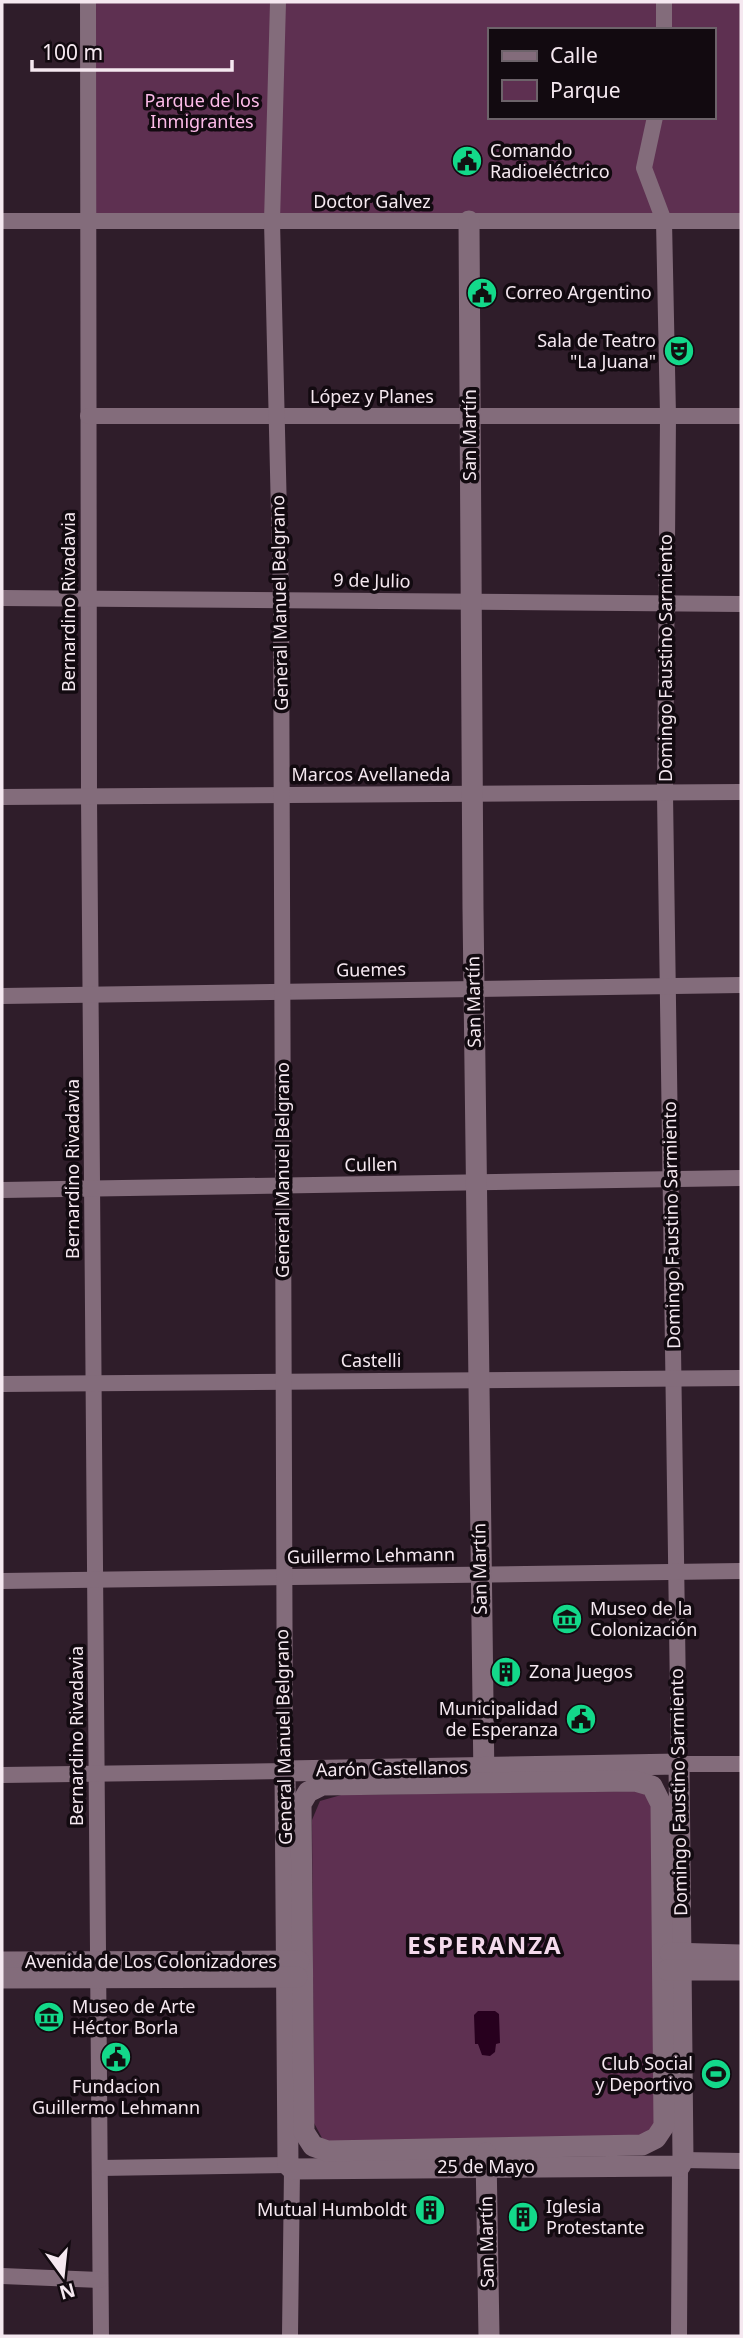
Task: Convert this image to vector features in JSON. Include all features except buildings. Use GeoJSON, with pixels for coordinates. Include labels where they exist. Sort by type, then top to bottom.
{"type":"FeatureCollection","features":[{"type":"Feature","properties":{"kind":"main road","name":"San Martín"},"geometry":{"type":"LineString","coordinates":[[470,221],[470,603],[484,1774]]}},
{"type":"Feature","properties":{"kind":"main road","name":"Aarón Castellanos"},"geometry":{"type":"LineString","coordinates":[[322,1785],[679,1764]]}},
{"type":"Feature","properties":{"kind":"main road","name":"Domingo Faustino Sarmiento"},"geometry":{"type":"LineString","coordinates":[[642,2146],[656,2138],[663,2126],[679,1764]]}},
{"type":"Feature","properties":{"kind":"main road","name":"Aarón Castellanos"},"geometry":{"type":"LineString","coordinates":[[285,1771],[484,1774],[635,1781],[652,1786],[661,1804]]}},
{"type":"Feature","properties":{"kind":"main road","name":"General Manuel Belgrano"},"geometry":{"type":"LineString","coordinates":[[285,1771],[293,1969],[304,2132],[307,2139]]}},
{"type":"Feature","properties":{"kind":"main road","name":"General Manuel Belgrano"},"geometry":{"type":"LineString","coordinates":[[290,2167],[293,1969],[301,1804],[308,1792],[322,1785]]}},
{"type":"Feature","properties":{"kind":"main road","name":"Domingo Faustino Sarmiento"},"geometry":{"type":"LineString","coordinates":[[661,1804],[682,2163]]}},
{"type":"Feature","properties":{"kind":"main road"},"geometry":{"type":"LineString","coordinates":[[672,1962],[741,1955]]}},
{"type":"Feature","properties":{"kind":"main road","name":"Avenida de Los Colonizadores"},"geometry":{"type":"LineString","coordinates":[[2,1962],[98,1972]]}},
{"type":"Feature","properties":{"kind":"main road"},"geometry":{"type":"LineString","coordinates":[[672,1962],[741,1970]]}},
{"type":"Feature","properties":{"kind":"main road","name":"Avenida de Los Colonizadores"},"geometry":{"type":"LineString","coordinates":[[2,1978],[98,1972],[293,1969]]}},
{"type":"Feature","properties":{"kind":"main road","name":"25 de Mayo"},"geometry":{"type":"LineString","coordinates":[[307,2139],[313,2146],[327,2151],[682,2163]]}},
{"type":"Feature","properties":{"kind":"main road","name":"25 de Mayo"},"geometry":{"type":"LineString","coordinates":[[290,2167],[486,2158],[642,2146]]}},
{"type":"Feature","properties":{"kind":"main road","name":"San Martín"},"geometry":{"type":"LineString","coordinates":[[486,2158],[489,2336]]}},
{"type":"Feature","properties":{"kind":"street","name":"Bernardino Rivadavia"},"geometry":{"type":"LineString","coordinates":[[88,2],[86,221],[89,796],[101,2336]]}},
{"type":"Feature","properties":{"kind":"street","name":"General Manuel Belgrano"},"geometry":{"type":"LineString","coordinates":[[278,2],[272,221],[283,794],[285,1771]]}},
{"type":"Feature","properties":{"kind":"street"},"geometry":{"type":"LineString","coordinates":[[664,2],[664,28]]}},
{"type":"Feature","properties":{"kind":"street","name":"Domingo Faustino Sarmiento"},"geometry":{"type":"LineString","coordinates":[[655,119],[644,168],[664,221],[668,416],[665,794],[670,985],[679,1764]]}},
{"type":"Feature","properties":{"kind":"street","name":"Doctor Galvez"},"geometry":{"type":"LineString","coordinates":[[2,221],[741,221]]}},
{"type":"Feature","properties":{"kind":"street","name":"López y Planes"},"geometry":{"type":"LineString","coordinates":[[88,416],[741,416]]}},
{"type":"Feature","properties":{"kind":"street","name":"9 de Julio"},"geometry":{"type":"LineString","coordinates":[[2,598],[281,598],[470,603],[741,604]]}},
{"type":"Feature","properties":{"kind":"street","name":"Marcos Avellaneda"},"geometry":{"type":"LineString","coordinates":[[2,797],[741,792]]}},
{"type":"Feature","properties":{"kind":"street","name":"Guemes"},"geometry":{"type":"LineString","coordinates":[[2,996],[741,985]]}},
{"type":"Feature","properties":{"kind":"street","name":"Cullen"},"geometry":{"type":"LineString","coordinates":[[2,1190],[741,1178]]}},
{"type":"Feature","properties":{"kind":"street","name":"Castelli"},"geometry":{"type":"LineString","coordinates":[[2,1384],[741,1378]]}},
{"type":"Feature","properties":{"kind":"street","name":"Guillermo Lehmann"},"geometry":{"type":"LineString","coordinates":[[2,1581],[676,1570],[741,1572]]}},
{"type":"Feature","properties":{"kind":"street","name":"Aarón Castellanos"},"geometry":{"type":"LineString","coordinates":[[679,1764],[741,1764]]}},
{"type":"Feature","properties":{"kind":"street","name":"Aarón Castellanos"},"geometry":{"type":"LineString","coordinates":[[2,1775],[285,1771]]}},
{"type":"Feature","properties":{"kind":"street","name":"25 de Mayo"},"geometry":{"type":"LineString","coordinates":[[682,2163],[741,2161]]}},
{"type":"Feature","properties":{"kind":"street","name":"Domingo Faustino Sarmiento"},"geometry":{"type":"LineString","coordinates":[[679,2336],[682,2163]]}},
{"type":"Feature","properties":{"kind":"street","name":"General Manuel Belgrano"},"geometry":{"type":"LineString","coordinates":[[290,2167],[290,2336]]}},
{"type":"Feature","properties":{"kind":"street","name":"25 de Mayo"},"geometry":{"type":"LineString","coordinates":[[100,2168],[290,2167]]}},
{"type":"Feature","properties":{"kind":"street"},"geometry":{"type":"LineString","coordinates":[[2,2276],[100,2280]]}},
{"type":"Feature","properties":{"kind":"green space","name":"Parque de los Inmigrantes"},"geometry":{"type":"Polygon","coordinates":[[[88,2],[741,2],[741,221],[87,221],[88,2]]]}},
{"type":"Feature","properties":{"kind":"green space"},"geometry":{"type":"Polygon","coordinates":[[[643,1793],[654,1805],[658,2122],[645,2136],[329,2142],[322,2138],[314,2123],[312,1820],[320,1801],[341,1795],[643,1793]]]}},
{"type":"Feature","properties":{"kind":"shaded area"},"geometry":{"type":"Polygon","coordinates":[[[478,2011],[495,2011],[499,2014],[500,2043],[496,2044],[495,2052],[490,2056],[482,2055],[478,2044],[475,2044],[474,2015],[478,2011]]]}},
{"type":"Feature","properties":{"kind":"place","name":"Comando Radioeléctrico"},"geometry":{"type":"Point","coordinates":[467,161]}},
{"type":"Feature","properties":{"kind":"place","name":"Correo Argentino"},"geometry":{"type":"Point","coordinates":[482,293]}},
{"type":"Feature","properties":{"kind":"place","name":"Sala de Teatro \"La Juana\""},"geometry":{"type":"Point","coordinates":[679,351]}},
{"type":"Feature","properties":{"kind":"place","name":"Museo de la Colonización"},"geometry":{"type":"Point","coordinates":[567,1619]}},
{"type":"Feature","properties":{"kind":"place","name":"Zona Juegos"},"geometry":{"type":"Point","coordinates":[506,1672]}},
{"type":"Feature","properties":{"kind":"place","name":"Municipalidad de Esperanza"},"geometry":{"type":"Point","coordinates":[581,1719]}},
{"type":"Feature","properties":{"kind":"place","name":"Museo de Arte Héctor Borla"},"geometry":{"type":"Point","coordinates":[49,2017]}},
{"type":"Feature","properties":{"kind":"place","name":"Fundacion Guillermo Lehmann"},"geometry":{"type":"Point","coordinates":[116,2057]}},
{"type":"Feature","properties":{"kind":"place","name":"Club Social y Deportivo"},"geometry":{"type":"Point","coordinates":[716,2074]}},
{"type":"Feature","properties":{"kind":"place","name":"Mutual Humboldt"},"geometry":{"type":"Point","coordinates":[430,2210]}},
{"type":"Feature","properties":{"kind":"place","name":"Iglesia Protestante"},"geometry":{"type":"Point","coordinates":[523,2217]}},
{"type":"Feature","properties":{"kind":"district","name":"ESPERANZA"},"geometry":{"type":"Point","coordinates":[485,1946]}}]}
